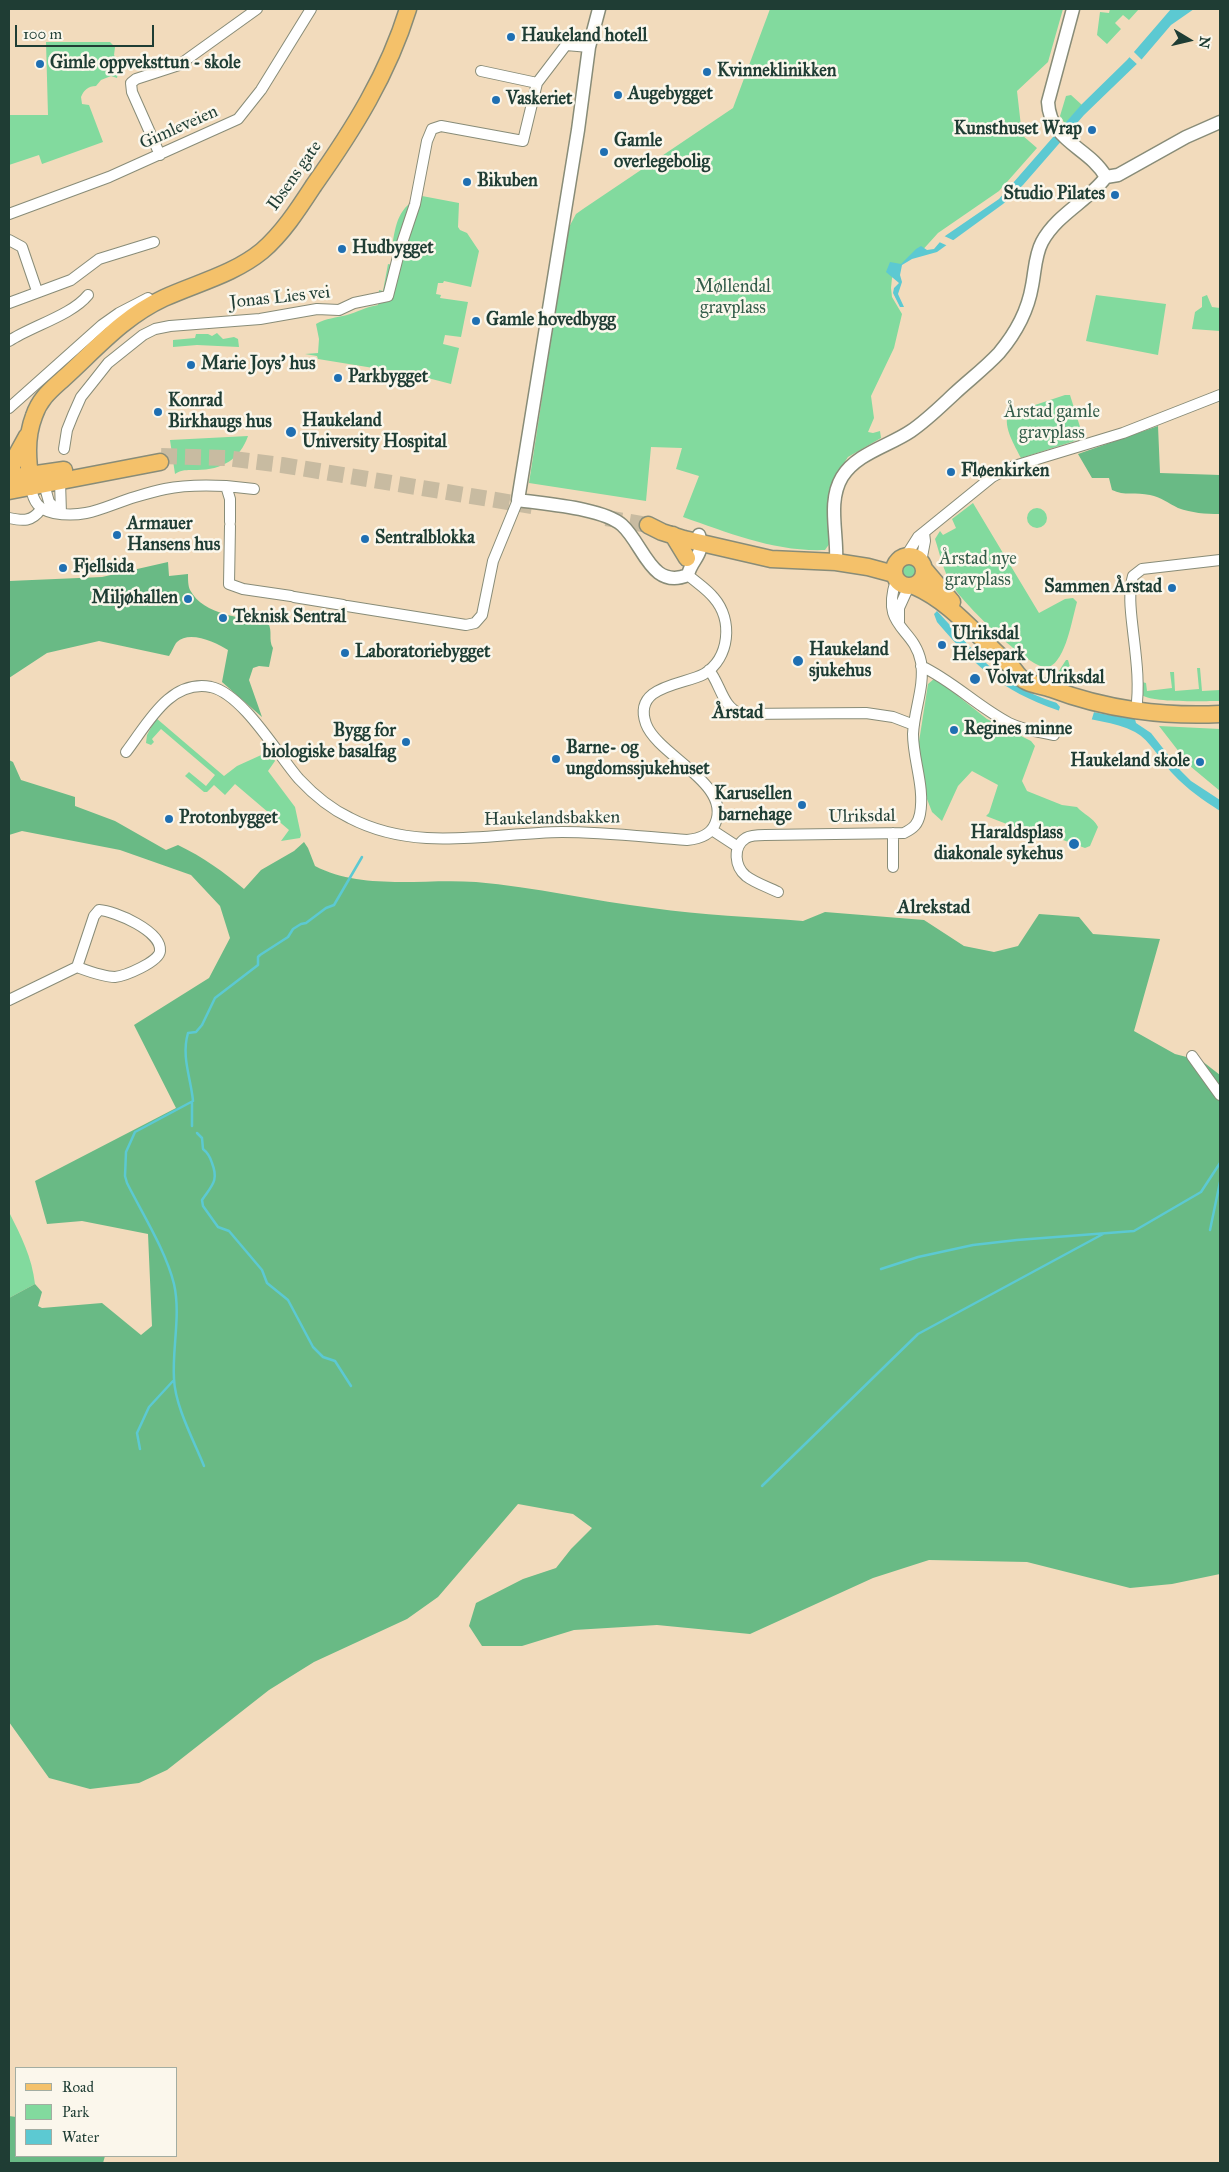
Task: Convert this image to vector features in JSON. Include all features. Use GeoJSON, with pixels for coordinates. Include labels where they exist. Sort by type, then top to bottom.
{"type":"FeatureCollection","features":[{"type":"Feature","properties":{"kind":"main road","name":"Ibsens gate"},"geometry":{"type":"LineString","coordinates":[[37,480],[28,434],[38,405],[50,389],[64,379],[118,327],[152,305],[245,264],[264,250],[281,230],[346,139],[364,109],[392,52],[408,9]]}},
{"type":"Feature","properties":{"kind":"main road","name":"Ibsens gate"},"geometry":{"type":"LineString","coordinates":[[37,480],[40,430],[44,417],[64,379]]}},
{"type":"Feature","properties":{"kind":"main road"},"geometry":{"type":"LineString","coordinates":[[9,474],[28,434]]}},
{"type":"Feature","properties":{"kind":"main road"},"geometry":{"type":"LineString","coordinates":[[9,478],[37,480],[60,481],[160,459],[37,480],[9,491]]}},
{"type":"Feature","properties":{"kind":"main road"},"geometry":{"type":"LineString","coordinates":[[697,539],[666,525],[648,525],[673,535],[697,539],[772,559],[836,562],[908,571],[952,603],[956,613],[1025,680],[1090,702],[1136,710],[1182,714],[1220,714]]}},
{"type":"Feature","properties":{"kind":"main road"},"geometry":{"type":"LineString","coordinates":[[673,535],[679,542],[688,567]]}},
{"type":"Feature","properties":{"kind":"street"},"geometry":{"type":"LineString","coordinates":[[160,155],[132,92],[131,83],[136,79],[179,65],[257,9]]}},
{"type":"Feature","properties":{"kind":"street","name":"Gimleveien"},"geometry":{"type":"LineString","coordinates":[[9,214],[102,180],[238,119],[261,90],[311,9]]}},
{"type":"Feature","properties":{"kind":"street"},"geometry":{"type":"LineString","coordinates":[[226,486],[230,499],[229,584],[243,589],[466,626],[479,620],[482,615],[490,571],[498,545],[518,500],[578,130],[589,48],[599,9]]}},
{"type":"Feature","properties":{"kind":"street"},"geometry":{"type":"LineString","coordinates":[[1073,9],[1048,102],[1051,120],[1062,134],[1101,168],[1106,177]]}},
{"type":"Feature","properties":{"kind":"street","name":"Jonas Lies vei"},"geometry":{"type":"LineString","coordinates":[[64,449],[67,430],[73,415],[81,398],[93,382],[108,363],[143,335],[155,329],[170,326],[260,319],[316,309],[339,310],[354,303],[388,296],[415,204],[427,141],[432,129],[441,126],[523,141],[537,83],[566,46],[589,48]]}},
{"type":"Feature","properties":{"kind":"street"},"geometry":{"type":"LineString","coordinates":[[481,71],[537,83]]}},
{"type":"Feature","properties":{"kind":"street"},"geometry":{"type":"LineString","coordinates":[[836,562],[835,494],[847,469],[854,463],[895,442],[928,420],[1004,347],[1020,321],[1030,297],[1036,259],[1042,243],[1049,232],[1096,190],[1106,177],[1118,175],[1186,137],[1220,122]]}},
{"type":"Feature","properties":{"kind":"street"},"geometry":{"type":"LineString","coordinates":[[9,240],[22,247],[37,291]]}},
{"type":"Feature","properties":{"kind":"street"},"geometry":{"type":"LineString","coordinates":[[9,341],[31,328],[80,305],[84,287],[100,259],[154,242]]}},
{"type":"Feature","properties":{"kind":"street"},"geometry":{"type":"LineString","coordinates":[[9,303],[37,291],[84,287]]}},
{"type":"Feature","properties":{"kind":"street","name":"Ibsens gate"},"geometry":{"type":"LineString","coordinates":[[9,408],[102,325],[148,298],[152,305]]}},
{"type":"Feature","properties":{"kind":"street"},"geometry":{"type":"LineString","coordinates":[[908,571],[915,540],[992,477],[1010,467],[1123,433],[1220,395]]}},
{"type":"Feature","properties":{"kind":"street"},"geometry":{"type":"LineString","coordinates":[[37,480],[35,502],[41,509],[61,514],[88,514],[134,497],[166,489],[198,485],[254,489]]}},
{"type":"Feature","properties":{"kind":"street"},"geometry":{"type":"LineString","coordinates":[[37,480],[49,502],[61,514]]}},
{"type":"Feature","properties":{"kind":"street"},"geometry":{"type":"LineString","coordinates":[[60,481],[61,514]]}},
{"type":"Feature","properties":{"kind":"street"},"geometry":{"type":"LineString","coordinates":[[518,500],[596,513],[611,518],[621,524],[632,536],[658,574],[669,578],[688,567],[697,539]]}},
{"type":"Feature","properties":{"kind":"street"},"geometry":{"type":"LineString","coordinates":[[9,518],[29,520],[36,516],[41,509]]}},
{"type":"Feature","properties":{"kind":"street","name":"Ulriksdal"},"geometry":{"type":"LineString","coordinates":[[738,847],[746,838],[765,835],[904,833],[916,826],[921,803],[913,735],[921,666],[918,653],[892,609],[908,571],[925,541],[924,533]]}},
{"type":"Feature","properties":{"kind":"street"},"geometry":{"type":"LineString","coordinates":[[1136,710],[1138,687],[1130,608],[1133,576],[1142,569],[1220,560]]}},
{"type":"Feature","properties":{"kind":"street"},"geometry":{"type":"LineString","coordinates":[[688,567],[721,607],[726,620],[725,648],[720,659],[702,675],[669,685],[654,693],[648,701],[644,717],[652,734],[712,793],[718,811],[712,830],[738,847],[737,861],[741,870],[747,877],[778,892]]}},
{"type":"Feature","properties":{"kind":"street"},"geometry":{"type":"LineString","coordinates":[[921,666],[947,680],[1009,723],[1054,735]]}},
{"type":"Feature","properties":{"kind":"street"},"geometry":{"type":"LineString","coordinates":[[709,670],[719,686],[725,702],[734,712],[741,714],[866,712],[893,717],[914,725]]}},
{"type":"Feature","properties":{"kind":"street","name":"Haukelandsbakken"},"geometry":{"type":"LineString","coordinates":[[126,752],[152,717],[173,696],[194,687],[211,688],[229,697],[250,715],[298,777],[315,794],[349,818],[389,834],[436,840],[564,832],[687,840],[701,837],[712,830]]}},
{"type":"Feature","properties":{"kind":"street"},"geometry":{"type":"LineString","coordinates":[[893,833],[893,867]]}},
{"type":"Feature","properties":{"kind":"street"},"geometry":{"type":"LineString","coordinates":[[9,1000],[77,967],[105,975],[118,976],[141,968],[156,959],[160,953],[160,947],[155,939],[137,924],[117,914],[99,910],[94,916],[77,967]]}},
{"type":"Feature","properties":{"kind":"street"},"geometry":{"type":"LineString","coordinates":[[1192,1056],[1220,1096]]}},
{"type":"Feature","properties":{"kind":"green space","name":"Møllendal gravplass"},"geometry":{"type":"Polygon","coordinates":[[[770,9],[1063,9],[1048,62],[1017,91],[1022,135],[1037,148],[999,191],[938,233],[919,254],[900,265],[892,278],[892,297],[902,314],[894,348],[871,396],[874,418],[868,432],[880,431],[881,438],[848,457],[842,466],[830,543],[825,550],[806,550],[770,545],[683,517],[699,476],[676,469],[682,448],[651,447],[646,501],[529,483],[568,229],[576,214],[733,108],[770,9]]]}},
{"type":"Feature","properties":{"kind":"green space"},"geometry":{"type":"Polygon","coordinates":[[[1110,9],[1139,9],[1129,20],[1123,15],[1115,23],[1121,29],[1107,44],[1097,35],[1100,12],[1109,13],[1110,9]]]}},
{"type":"Feature","properties":{"kind":"green space"},"geometry":{"type":"Polygon","coordinates":[[[46,42],[110,42],[115,47],[114,55],[118,66],[117,78],[111,76],[101,80],[96,86],[83,92],[81,97],[82,104],[89,105],[103,142],[42,164],[39,155],[9,165],[9,115],[48,115],[46,42]]]}},
{"type":"Feature","properties":{"kind":"green space"},"geometry":{"type":"Polygon","coordinates":[[[1071,95],[1082,105],[1065,124],[1060,116],[1066,96],[1071,95]]]}},
{"type":"Feature","properties":{"kind":"green space"},"geometry":{"type":"Polygon","coordinates":[[[422,196],[459,203],[458,227],[467,233],[479,251],[471,287],[444,281],[443,283],[438,283],[436,294],[441,295],[440,298],[468,302],[461,337],[445,335],[443,344],[459,348],[451,384],[424,377],[423,380],[419,379],[418,383],[397,378],[398,372],[318,359],[317,356],[305,354],[318,353],[319,339],[316,324],[327,319],[378,305],[379,290],[383,291],[388,264],[392,265],[395,248],[392,247],[399,217],[408,205],[422,196]]]}},
{"type":"Feature","properties":{"kind":"green space"},"geometry":{"type":"Polygon","coordinates":[[[1096,295],[1166,304],[1158,355],[1086,341],[1096,295]]]}},
{"type":"Feature","properties":{"kind":"green space"},"geometry":{"type":"Polygon","coordinates":[[[1207,295],[1212,307],[1220,308],[1220,331],[1192,329],[1195,312],[1202,307],[1202,297],[1207,295]]]}},
{"type":"Feature","properties":{"kind":"green space"},"geometry":{"type":"Polygon","coordinates":[[[217,333],[223,339],[234,337],[238,339],[239,347],[197,345],[173,347],[173,340],[195,338],[196,334],[212,336],[217,333]]]}},
{"type":"Feature","properties":{"kind":"green space","name":"Årstad gamle gravplass"},"geometry":{"type":"Polygon","coordinates":[[[1070,395],[1081,430],[1081,439],[1021,458],[1008,430],[1008,414],[1070,395]]]}},
{"type":"Feature","properties":{"kind":"green space"},"geometry":{"type":"Polygon","coordinates":[[[1158,426],[1160,473],[1220,475],[1220,514],[1188,511],[1154,496],[1121,493],[1112,490],[1109,478],[1092,478],[1078,454],[1158,426]]]}},
{"type":"Feature","properties":{"kind":"green space"},"geometry":{"type":"Polygon","coordinates":[[[248,436],[240,451],[229,462],[214,468],[183,471],[175,474],[170,440],[248,436]]]}},
{"type":"Feature","properties":{"kind":"green space","name":"Årstad nye gravplass"},"geometry":{"type":"Polygon","coordinates":[[[973,503],[1039,613],[1065,599],[1073,598],[1077,602],[1064,648],[1055,663],[1049,667],[1040,666],[1013,648],[982,620],[958,593],[946,574],[935,539],[940,531],[943,535],[956,528],[952,519],[973,503]]]}},
{"type":"Feature","properties":{"kind":"green space"},"geometry":{"type":"Polygon","coordinates":[[[1033,508],[1041,508],[1047,514],[1047,522],[1041,528],[1033,528],[1027,522],[1027,514],[1033,508]]]}},
{"type":"Feature","properties":{"kind":"green space"},"geometry":{"type":"Polygon","coordinates":[[[168,562],[169,576],[188,574],[190,590],[196,599],[204,605],[224,614],[268,623],[273,648],[269,667],[259,666],[253,668],[249,680],[262,717],[222,682],[228,650],[202,638],[188,637],[182,639],[177,642],[169,656],[99,641],[47,653],[9,678],[9,581],[102,577],[168,562]]]}},
{"type":"Feature","properties":{"kind":"green space"},"geometry":{"type":"Polygon","coordinates":[[[906,564],[912,564],[916,571],[912,578],[906,578],[902,574],[902,568],[906,564]]]}},
{"type":"Feature","properties":{"kind":"green space"},"geometry":{"type":"Polygon","coordinates":[[[1066,660],[1068,660],[1072,674],[1079,686],[1055,677],[1066,660]]]}},
{"type":"Feature","properties":{"kind":"green space"},"geometry":{"type":"Polygon","coordinates":[[[1197,668],[1200,668],[1202,691],[1220,690],[1220,701],[1167,700],[1148,698],[1142,695],[1142,682],[1146,683],[1147,691],[1172,688],[1170,672],[1174,672],[1175,691],[1199,689],[1197,668]]]}},
{"type":"Feature","properties":{"kind":"green space"},"geometry":{"type":"Polygon","coordinates":[[[935,678],[987,719],[1031,741],[1035,746],[1022,781],[1027,791],[1062,805],[1077,807],[1091,818],[1098,827],[1090,846],[1085,848],[1041,832],[1040,834],[1031,831],[1030,833],[986,816],[989,813],[998,785],[972,771],[958,786],[942,821],[932,812],[927,799],[918,748],[928,684],[935,678]]]}},
{"type":"Feature","properties":{"kind":"green space"},"geometry":{"type":"Polygon","coordinates":[[[156,718],[224,776],[237,766],[270,751],[275,761],[268,771],[295,807],[300,838],[281,841],[289,830],[235,784],[225,795],[214,785],[207,792],[204,792],[185,776],[189,772],[206,786],[215,775],[161,729],[152,739],[154,742],[151,745],[146,743],[147,735],[156,718]]]}},
{"type":"Feature","properties":{"kind":"green space","name":"Haukeland skole"},"geometry":{"type":"Polygon","coordinates":[[[1159,726],[1220,729],[1220,791],[1190,766],[1159,726]]]}},
{"type":"Feature","properties":{"kind":"green space"},"geometry":{"type":"Polygon","coordinates":[[[9,760],[13,762],[21,780],[75,797],[75,806],[115,821],[166,850],[178,845],[213,865],[244,889],[261,870],[294,851],[304,842],[315,866],[334,874],[353,878],[394,882],[476,882],[520,887],[630,905],[728,916],[803,921],[825,912],[924,920],[964,946],[994,952],[1018,946],[1039,914],[1079,917],[1093,934],[1160,939],[1134,1031],[1175,1054],[1202,1061],[1220,1075],[1220,1574],[1172,1584],[1130,1588],[1027,1562],[929,1560],[873,1578],[750,1634],[657,1625],[574,1630],[522,1646],[482,1646],[469,1626],[476,1603],[523,1579],[556,1568],[571,1549],[592,1528],[573,1514],[518,1504],[438,1597],[407,1619],[314,1662],[269,1690],[167,1770],[139,1783],[90,1789],[49,1778],[9,1722],[9,1298],[35,1284],[42,1292],[38,1306],[42,1308],[102,1303],[141,1335],[152,1326],[148,1234],[82,1221],[47,1224],[35,1181],[176,1108],[134,1025],[209,978],[230,938],[220,906],[191,875],[120,850],[22,831],[9,835],[9,760]]]}},
{"type":"Feature","properties":{"kind":"green space"},"geometry":{"type":"Polygon","coordinates":[[[9,1212],[29,1256],[35,1284],[9,1298],[9,1212]]]}},
{"type":"Feature","properties":{"kind":"green space"},"geometry":{"type":"Polygon","coordinates":[[[9,2116],[15,2117],[15,2157],[105,2157],[103,2163],[9,2163],[9,2116]]]}},
{"type":"Feature","properties":{"kind":"water"},"geometry":{"type":"Polygon","coordinates":[[[1171,9],[1194,9],[1171,25],[1142,59],[1084,115],[1023,185],[1003,204],[937,252],[912,259],[902,265],[900,275],[902,282],[898,294],[904,307],[900,307],[893,293],[894,288],[899,283],[886,272],[890,262],[901,264],[921,246],[927,250],[934,249],[945,236],[999,199],[1081,105],[1127,60],[1171,9]]]}},
{"type":"Feature","properties":{"kind":"water"},"geometry":{"type":"Polygon","coordinates":[[[937,611],[981,658],[1011,683],[1044,699],[1080,709],[1135,719],[1136,723],[1151,733],[1191,781],[1220,800],[1220,811],[1195,794],[1178,779],[1150,745],[1135,732],[1127,728],[1047,707],[1011,689],[996,679],[966,654],[937,622],[934,614],[937,611]]]}},
{"type":"Feature","properties":{"kind":"pier"},"geometry":{"type":"Polygon","coordinates":[[[1132,50],[1143,61],[1139,66],[1127,55],[1132,50]]]}},
{"type":"Feature","properties":{"kind":"pier"},"geometry":{"type":"Polygon","coordinates":[[[942,235],[955,241],[948,246],[937,241],[942,235]]]}},
{"type":"Feature","properties":{"kind":"pier"},"geometry":{"type":"Polygon","coordinates":[[[1055,701],[1094,712],[1091,722],[1058,713],[1060,707],[1055,701]]]}},
{"type":"Feature","properties":{"kind":"waterway"},"geometry":{"type":"LineString","coordinates":[[204,1466],[181,1412],[175,1389],[174,1367],[177,1308],[174,1284],[160,1245],[127,1183],[125,1176],[126,1152],[135,1132],[193,1101],[186,1059],[186,1042],[188,1033],[196,1032],[202,1025],[215,998],[258,965],[258,957],[288,937],[293,929],[334,905],[362,857]]}},
{"type":"Feature","properties":{"kind":"waterway"},"geometry":{"type":"LineString","coordinates":[[192,1103],[192,1126]]}},
{"type":"Feature","properties":{"kind":"waterway"},"geometry":{"type":"LineString","coordinates":[[197,1133],[202,1138],[203,1149],[210,1157],[215,1174],[215,1179],[202,1200],[203,1206],[218,1227],[229,1231],[262,1270],[267,1283],[288,1300],[313,1347],[323,1357],[335,1361],[351,1386]]}},
{"type":"Feature","properties":{"kind":"waterway"},"geometry":{"type":"LineString","coordinates":[[881,1269],[918,1257],[973,1245],[1134,1231],[1201,1192],[1220,1163]]}},
{"type":"Feature","properties":{"kind":"waterway"},"geometry":{"type":"LineString","coordinates":[[1210,1230],[1220,1182]]}},
{"type":"Feature","properties":{"kind":"waterway"},"geometry":{"type":"LineString","coordinates":[[762,1486],[918,1334],[1103,1234]]}},
{"type":"Feature","properties":{"kind":"waterway"},"geometry":{"type":"LineString","coordinates":[[140,1449],[137,1433],[149,1407],[173,1381]]}},
{"type":"Feature","properties":{"kind":"tunnel"},"geometry":{"type":"LineString","coordinates":[[161,456],[226,458],[282,465],[532,506]]}},
{"type":"Feature","properties":{"kind":"tunnel"},"geometry":{"type":"LineString","coordinates":[[606,518],[648,525]]}},
{"type":"Feature","properties":{"kind":"place","name":"Haukeland hotell"},"geometry":{"type":"Point","coordinates":[511,37]}},
{"type":"Feature","properties":{"kind":"place","name":"Gimle oppveksttun - skole"},"geometry":{"type":"Point","coordinates":[40,64]}},
{"type":"Feature","properties":{"kind":"place","name":"Kvinneklinikken"},"geometry":{"type":"Point","coordinates":[707,72]}},
{"type":"Feature","properties":{"kind":"place","name":"Augebygget"},"geometry":{"type":"Point","coordinates":[618,95]}},
{"type":"Feature","properties":{"kind":"place","name":"Vaskeriet"},"geometry":{"type":"Point","coordinates":[496,100]}},
{"type":"Feature","properties":{"kind":"place","name":"Kunsthuset Wrap"},"geometry":{"type":"Point","coordinates":[1092,130]}},
{"type":"Feature","properties":{"kind":"place","name":"Gamle overlegebolig"},"geometry":{"type":"Point","coordinates":[604,152]}},
{"type":"Feature","properties":{"kind":"place","name":"Bikuben"},"geometry":{"type":"Point","coordinates":[467,182]}},
{"type":"Feature","properties":{"kind":"place","name":"Studio Pilates"},"geometry":{"type":"Point","coordinates":[1115,195]}},
{"type":"Feature","properties":{"kind":"place","name":"Hudbygget"},"geometry":{"type":"Point","coordinates":[342,249]}},
{"type":"Feature","properties":{"kind":"place","name":"Gamle hovedbygg"},"geometry":{"type":"Point","coordinates":[476,321]}},
{"type":"Feature","properties":{"kind":"place","name":"Marie Joys’ hus"},"geometry":{"type":"Point","coordinates":[191,365]}},
{"type":"Feature","properties":{"kind":"place","name":"Parkbygget"},"geometry":{"type":"Point","coordinates":[338,378]}},
{"type":"Feature","properties":{"kind":"place","name":"Konrad Birkhaugs hus"},"geometry":{"type":"Point","coordinates":[158,412]}},
{"type":"Feature","properties":{"kind":"place","name":"Haukeland University Hospital"},"geometry":{"type":"Point","coordinates":[291,432]}},
{"type":"Feature","properties":{"kind":"place","name":"Fløenkirken"},"geometry":{"type":"Point","coordinates":[951,472]}},
{"type":"Feature","properties":{"kind":"place","name":"Armauer Hansens hus"},"geometry":{"type":"Point","coordinates":[117,535]}},
{"type":"Feature","properties":{"kind":"place","name":"Sentralblokka"},"geometry":{"type":"Point","coordinates":[365,539]}},
{"type":"Feature","properties":{"kind":"place","name":"Fjellsida"},"geometry":{"type":"Point","coordinates":[63,568]}},
{"type":"Feature","properties":{"kind":"place","name":"Sammen Årstad"},"geometry":{"type":"Point","coordinates":[1172,588]}},
{"type":"Feature","properties":{"kind":"place","name":"Miljøhallen"},"geometry":{"type":"Point","coordinates":[188,599]}},
{"type":"Feature","properties":{"kind":"place","name":"Teknisk Sentral"},"geometry":{"type":"Point","coordinates":[223,618]}},
{"type":"Feature","properties":{"kind":"place","name":"Ulriksdal Helsepark"},"geometry":{"type":"Point","coordinates":[942,645]}},
{"type":"Feature","properties":{"kind":"place","name":"Laboratoriebygget"},"geometry":{"type":"Point","coordinates":[345,653]}},
{"type":"Feature","properties":{"kind":"place","name":"Haukeland sjukehus"},"geometry":{"type":"Point","coordinates":[798,661]}},
{"type":"Feature","properties":{"kind":"place","name":"Volvat Ulriksdal"},"geometry":{"type":"Point","coordinates":[975,679]}},
{"type":"Feature","properties":{"kind":"place","name":"Regines minne"},"geometry":{"type":"Point","coordinates":[954,730]}},
{"type":"Feature","properties":{"kind":"place","name":"Bygg for biologiske basalfag"},"geometry":{"type":"Point","coordinates":[406,742]}},
{"type":"Feature","properties":{"kind":"place","name":"Barne- og ungdomssjukehuset"},"geometry":{"type":"Point","coordinates":[556,759]}},
{"type":"Feature","properties":{"kind":"place","name":"Haukeland skole"},"geometry":{"type":"Point","coordinates":[1200,762]}},
{"type":"Feature","properties":{"kind":"place","name":"Karusellen barnehage"},"geometry":{"type":"Point","coordinates":[802,805]}},
{"type":"Feature","properties":{"kind":"place","name":"Protonbygget"},"geometry":{"type":"Point","coordinates":[169,819]}},
{"type":"Feature","properties":{"kind":"place","name":"Haraldsplass diakonale sykehus"},"geometry":{"type":"Point","coordinates":[1074,844]}},
{"type":"Feature","properties":{"kind":"district","name":"Årstad"},"geometry":{"type":"Point","coordinates":[738,713]}},
{"type":"Feature","properties":{"kind":"district","name":"Alrekstad"},"geometry":{"type":"Point","coordinates":[934,908]}}]}
